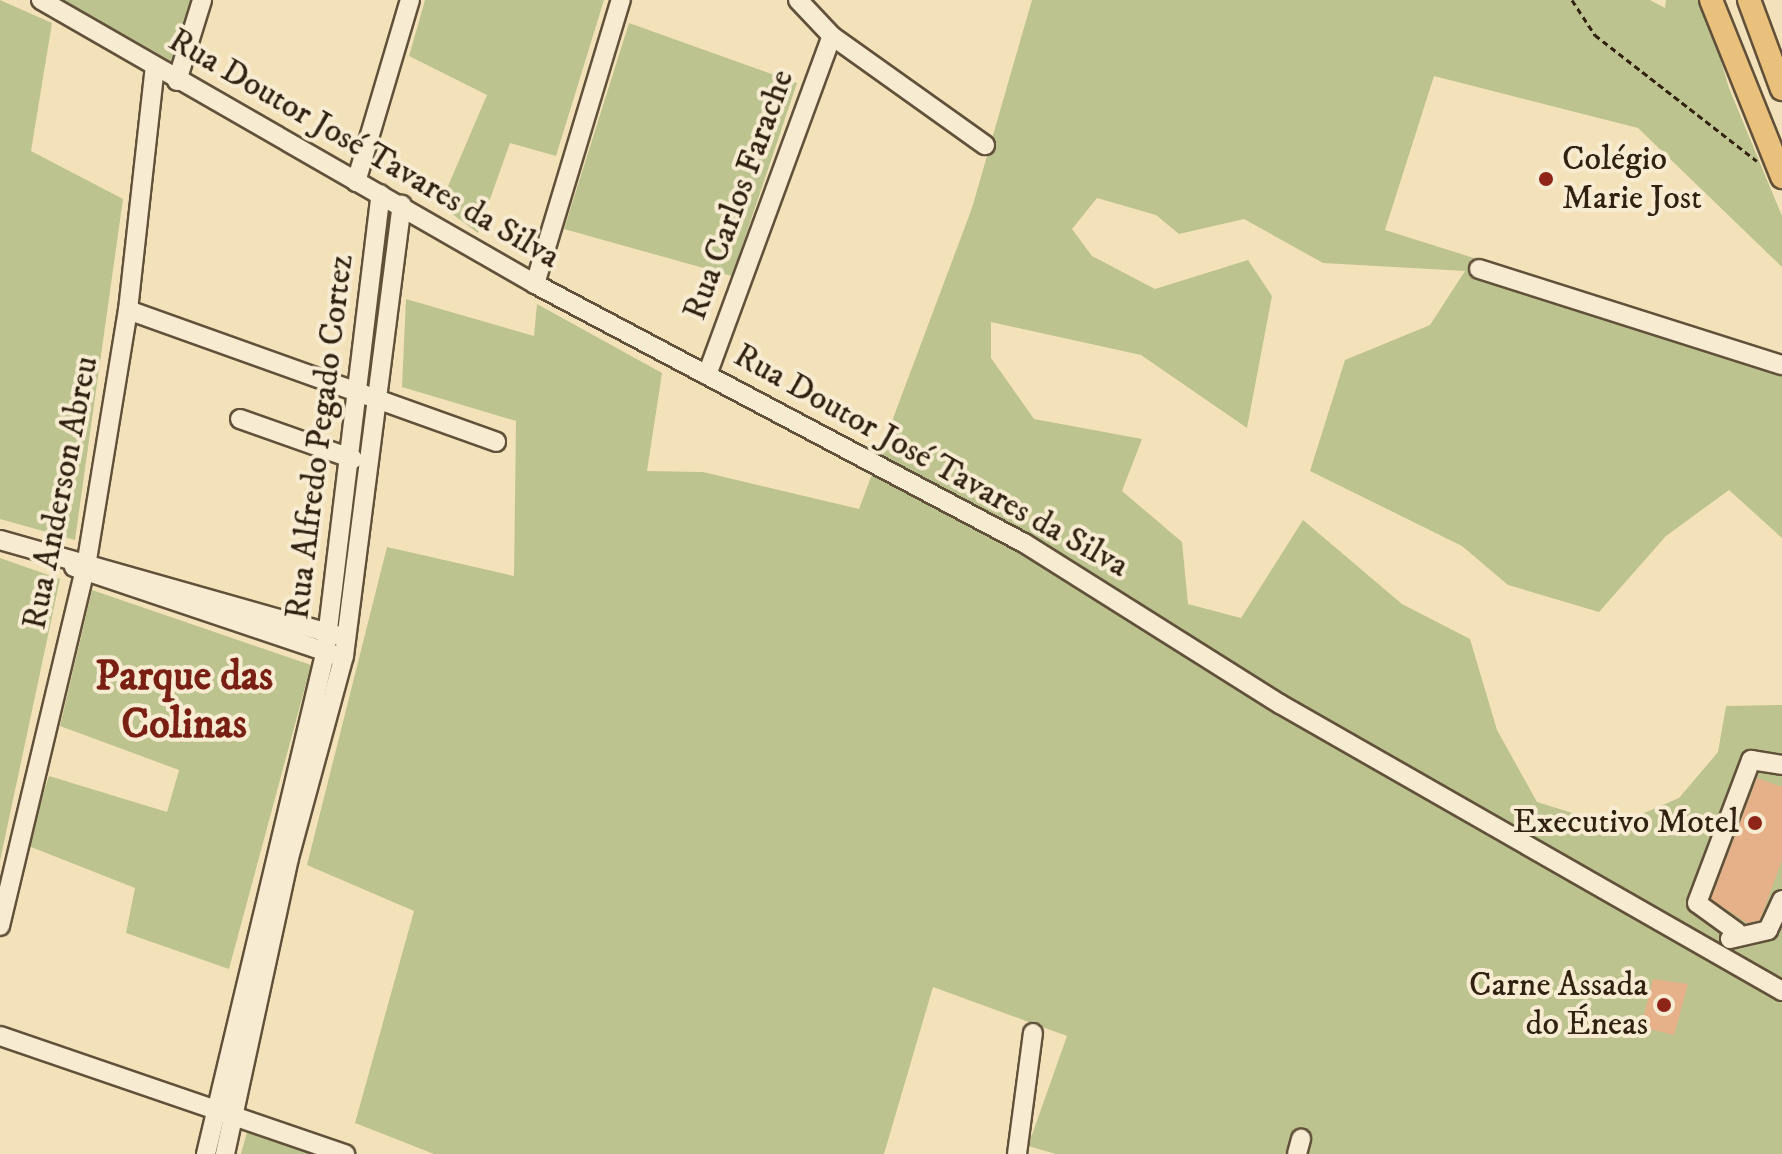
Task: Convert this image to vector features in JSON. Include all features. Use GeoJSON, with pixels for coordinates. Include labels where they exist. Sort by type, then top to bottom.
{"type":"FeatureCollection","features":[{"type":"Feature","properties":{"kind":"main road"},"geometry":{"type":"LineString","coordinates":[[1711,0],[1780,168]]}},
{"type":"Feature","properties":{"kind":"main road"},"geometry":{"type":"LineString","coordinates":[[1749,0],[1782,89]]}},
{"type":"Feature","properties":{"kind":"street"},"geometry":{"type":"LineString","coordinates":[[177,81],[202,0]]}},
{"type":"Feature","properties":{"kind":"street"},"geometry":{"type":"LineString","coordinates":[[356,182],[410,0]]}},
{"type":"Feature","properties":{"kind":"street"},"geometry":{"type":"LineString","coordinates":[[535,284],[621,0]]}},
{"type":"Feature","properties":{"kind":"street"},"geometry":{"type":"LineString","coordinates":[[798,0],[832,36],[985,145]]}},
{"type":"Feature","properties":{"kind":"street","name":"Rua Doutor José Tavares da Silva"},"geometry":{"type":"LineString","coordinates":[[46,1],[177,81],[402,205],[535,284],[1024,543],[1280,704],[1782,991]]}},
{"type":"Feature","properties":{"kind":"street","name":"Rua Carlos Farache"},"geometry":{"type":"LineString","coordinates":[[707,375],[832,36]]}},
{"type":"Feature","properties":{"kind":"street","name":"Rua Anderson Abreu"},"geometry":{"type":"LineString","coordinates":[[0,926],[78,566],[128,310],[155,67]]}},
{"type":"Feature","properties":{"kind":"street","name":"Rua Alfredo Pegado Cortez"},"geometry":{"type":"LineString","coordinates":[[338,635],[346,456],[362,394],[381,194]]}},
{"type":"Feature","properties":{"kind":"street","name":"Rua Alfredo Pegado Cortez"},"geometry":{"type":"LineString","coordinates":[[206,1154],[214,1108],[335,655],[381,401],[402,205]]}},
{"type":"Feature","properties":{"kind":"street"},"geometry":{"type":"LineString","coordinates":[[1479,269],[1782,365]]}},
{"type":"Feature","properties":{"kind":"street"},"geometry":{"type":"LineString","coordinates":[[128,310],[496,442]]}},
{"type":"Feature","properties":{"kind":"street"},"geometry":{"type":"LineString","coordinates":[[240,419],[346,456]]}},
{"type":"Feature","properties":{"kind":"street"},"geometry":{"type":"LineString","coordinates":[[0,540],[335,655]]}},
{"type":"Feature","properties":{"kind":"street"},"geometry":{"type":"LineString","coordinates":[[78,566],[338,635]]}},
{"type":"Feature","properties":{"kind":"street"},"geometry":{"type":"LineString","coordinates":[[1782,765],[1751,760],[1697,903],[1737,932],[1768,930],[1782,900]]}},
{"type":"Feature","properties":{"kind":"street","name":"Rua Alfredo Pegado Cortez"},"geometry":{"type":"LineString","coordinates":[[225,1154],[281,856]]}},
{"type":"Feature","properties":{"kind":"street"},"geometry":{"type":"LineString","coordinates":[[1721,955],[1737,932]]}},
{"type":"Feature","properties":{"kind":"street"},"geometry":{"type":"LineString","coordinates":[[1017,1154],[1033,1033]]}},
{"type":"Feature","properties":{"kind":"street"},"geometry":{"type":"LineString","coordinates":[[0,1036],[345,1154]]}},
{"type":"Feature","properties":{"kind":"path"},"geometry":{"type":"LineString","coordinates":[[1572,0],[1595,35],[1667,95],[1738,151],[1780,168]]}},
{"type":"Feature","properties":{"kind":"green space"},"geometry":{"type":"Polygon","coordinates":[[[0,0],[52,23],[31,151],[123,199],[75,540],[0,519],[0,0]]]}},
{"type":"Feature","properties":{"kind":"green space"},"geometry":{"type":"Polygon","coordinates":[[[63,0],[192,0],[173,62],[63,0]]]}},
{"type":"Feature","properties":{"kind":"green space"},"geometry":{"type":"Polygon","coordinates":[[[425,0],[604,0],[556,156],[510,143],[478,233],[440,205],[487,95],[409,56],[425,0]]]}},
{"type":"Feature","properties":{"kind":"green space"},"geometry":{"type":"Polygon","coordinates":[[[1032,0],[1650,0],[1665,8],[1666,0],[1703,0],[1729,88],[1782,216],[1782,267],[1638,128],[1434,76],[1385,230],[1782,355],[1782,538],[1729,490],[1666,536],[1599,612],[1508,585],[1462,546],[1310,471],[1345,360],[1430,325],[1465,271],[1323,263],[1244,219],[1179,234],[1156,215],[1097,198],[1072,229],[1092,256],[1155,289],[1248,260],[1272,296],[1247,428],[1141,355],[991,322],[991,358],[1034,419],[1142,439],[1122,491],[1182,542],[1188,604],[1241,618],[1303,520],[1402,604],[1470,639],[1497,730],[1537,802],[1614,826],[1679,798],[1718,752],[1726,706],[1782,705],[1782,1154],[1056,1154],[1028,1146],[1067,1036],[933,987],[884,1154],[434,1154],[355,1123],[414,911],[307,865],[387,547],[514,576],[516,421],[402,387],[406,299],[534,336],[537,304],[662,373],[647,471],[703,472],[859,509],[972,208],[1032,0]]]}},
{"type":"Feature","properties":{"kind":"green space"},"geometry":{"type":"Polygon","coordinates":[[[629,23],[797,83],[732,276],[564,229],[629,23]]]}},
{"type":"Feature","properties":{"kind":"green space"},"geometry":{"type":"Polygon","coordinates":[[[0,558],[60,579],[0,861],[0,558]]]}},
{"type":"Feature","properties":{"kind":"green space"},"geometry":{"type":"Polygon","coordinates":[[[92,590],[311,665],[229,969],[126,933],[135,888],[26,845],[49,776],[167,812],[179,770],[60,726],[92,590]]]}},
{"type":"Feature","properties":{"kind":"green space"},"geometry":{"type":"Polygon","coordinates":[[[247,1132],[318,1154],[241,1154],[247,1132]]]}},
{"type":"Feature","properties":{"kind":"building","name":"Executivo Motel"},"geometry":{"type":"Polygon","coordinates":[[[1757,778],[1782,787],[1782,860],[1760,920],[1747,923],[1711,899],[1757,778]]]}},
{"type":"Feature","properties":{"kind":"building","name":"Carne Assada do Éneas"},"geometry":{"type":"Polygon","coordinates":[[[1653,979],[1688,984],[1674,1035],[1641,1027],[1653,979]]]}},
{"type":"Feature","properties":{"kind":"place","name":"Colégio Marie Jost"},"geometry":{"type":"Point","coordinates":[1546,179]}},
{"type":"Feature","properties":{"kind":"place","name":"Executivo Motel"},"geometry":{"type":"Point","coordinates":[1755,823]}},
{"type":"Feature","properties":{"kind":"place","name":"Carne Assada do Éneas"},"geometry":{"type":"Point","coordinates":[1664,1005]}},
{"type":"Feature","properties":{"kind":"district","name":"Parque das Colinas"},"geometry":{"type":"Point","coordinates":[184,701]}}]}
